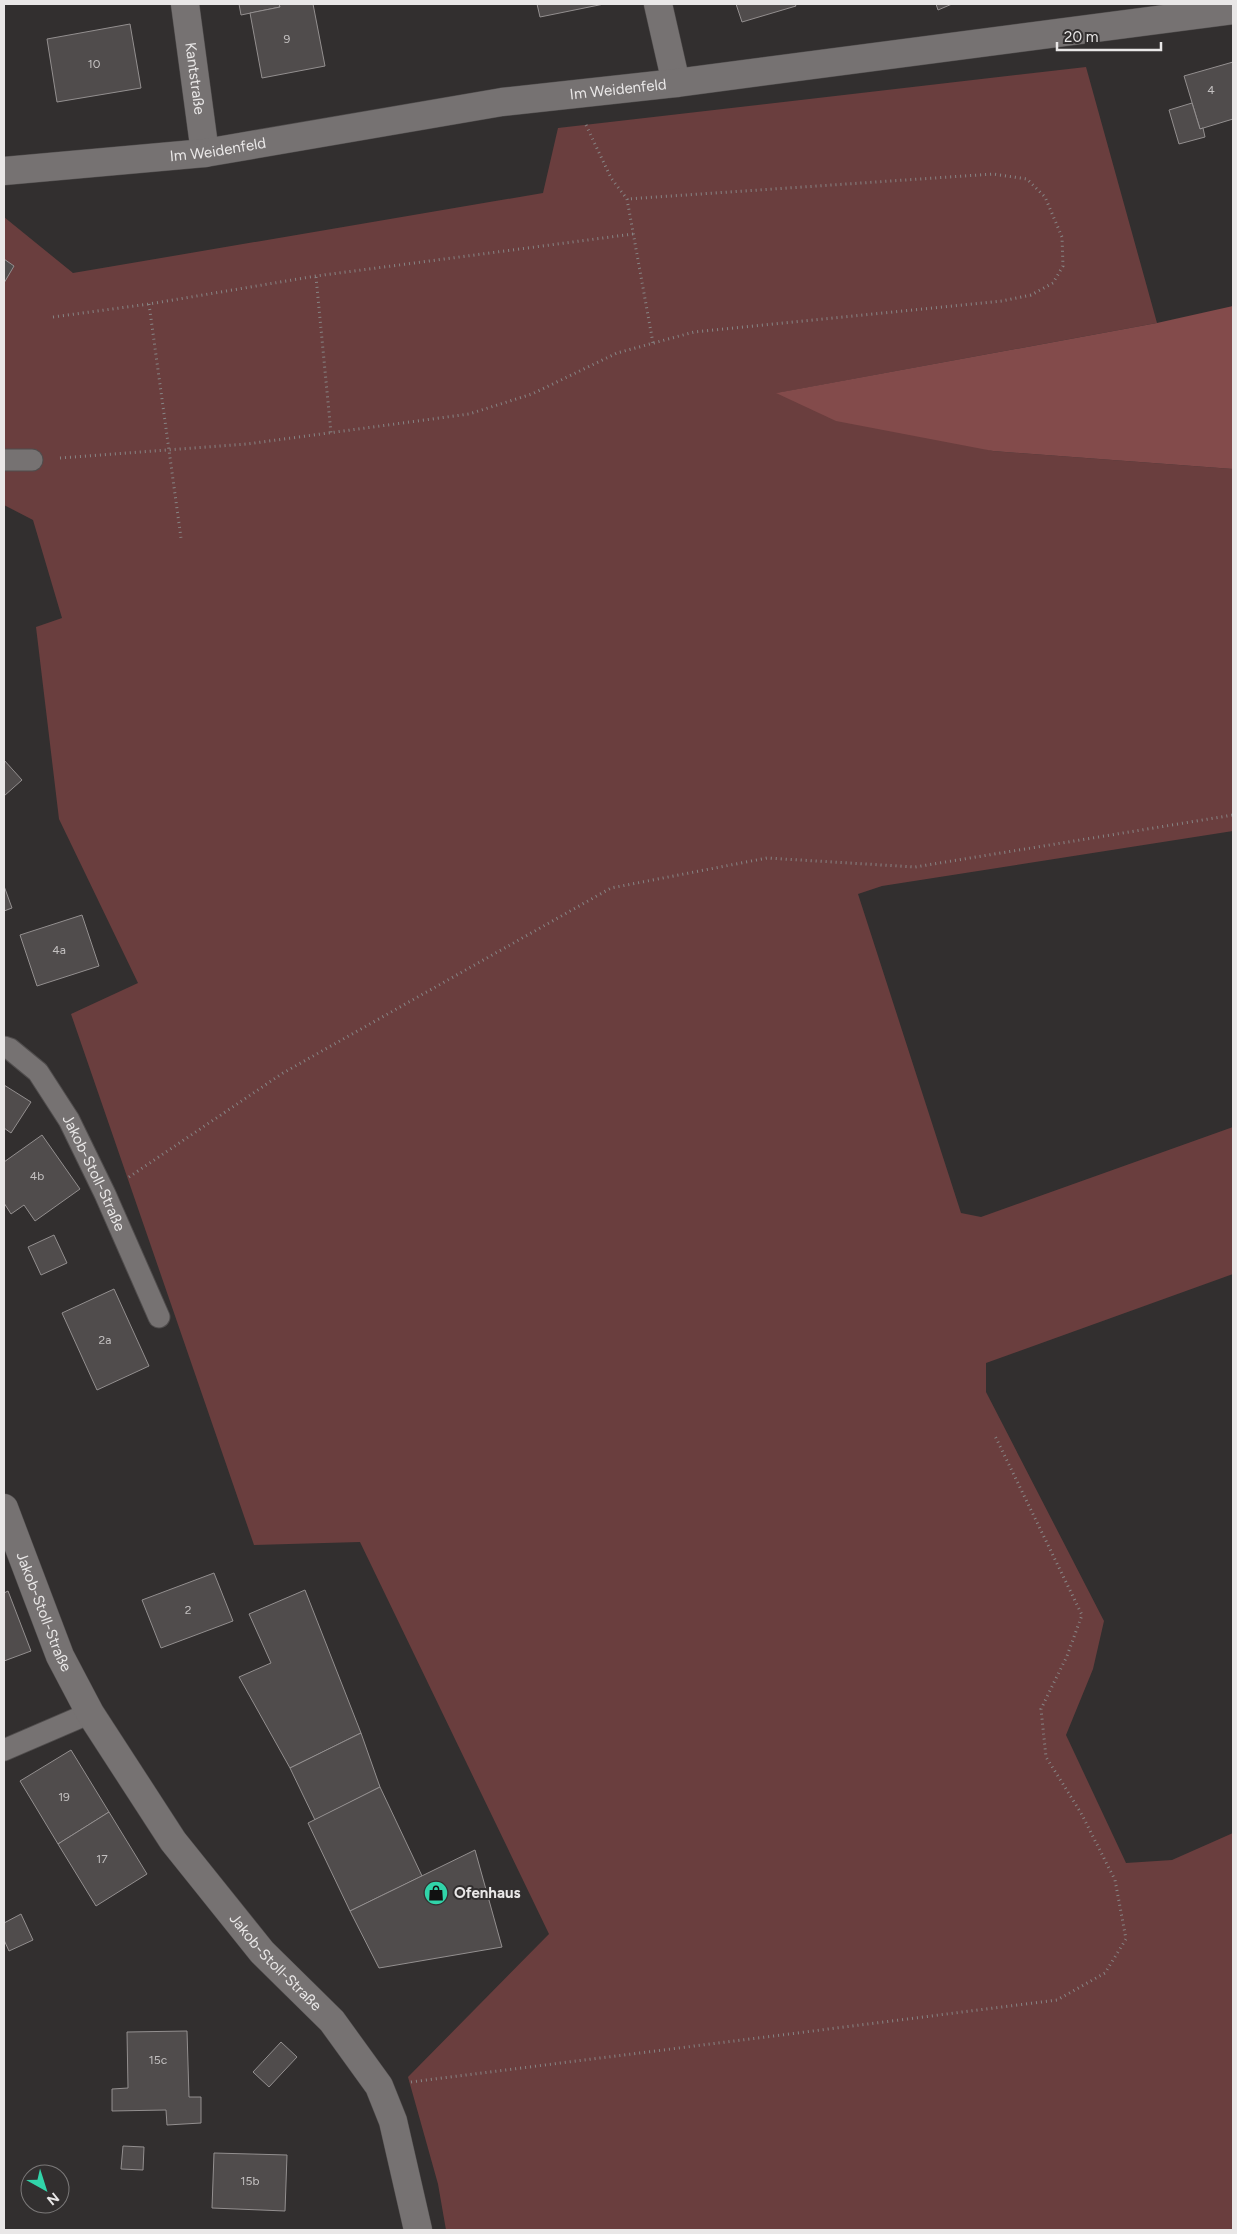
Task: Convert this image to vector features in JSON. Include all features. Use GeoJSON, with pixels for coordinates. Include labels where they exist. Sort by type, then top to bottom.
{"type":"FeatureCollection","features":[{"type":"Feature","properties":{"kind":"street","name":"Kantstraße"},"geometry":{"type":"LineString","coordinates":[[185,4],[205,153]]}},
{"type":"Feature","properties":{"kind":"street"},"geometry":{"type":"LineString","coordinates":[[658,4],[676,83]]}},
{"type":"Feature","properties":{"kind":"street","name":"Im Weidenfeld"},"geometry":{"type":"LineString","coordinates":[[4,171],[205,153],[502,102],[676,83],[921,50],[1128,14],[1233,10]]}},
{"type":"Feature","properties":{"kind":"street","name":"Jakob-Stoll-Straße"},"geometry":{"type":"LineString","coordinates":[[4,1508],[60,1656],[90,1713],[173,1841],[262,1952],[332,2021],[379,2086],[393,2121],[418,2230]]}},
{"type":"Feature","properties":{"kind":"lane"},"geometry":{"type":"LineString","coordinates":[[4,460],[32,460]]}},
{"type":"Feature","properties":{"kind":"lane","name":"Jakob-Stoll-Straße"},"geometry":{"type":"LineString","coordinates":[[4,1047],[10,1049],[38,1072],[69,1120],[105,1194],[159,1317]]}},
{"type":"Feature","properties":{"kind":"lane"},"geometry":{"type":"LineString","coordinates":[[4,1750],[90,1713]]}},
{"type":"Feature","properties":{"kind":"path"},"geometry":{"type":"LineString","coordinates":[[579,94],[585,121],[597,152],[611,178],[627,199],[654,343]]}},
{"type":"Feature","properties":{"kind":"path"},"geometry":{"type":"LineString","coordinates":[[32,460],[247,444],[469,414],[532,394],[617,353],[694,332],[1002,301],[1031,295],[1053,282],[1063,266],[1062,237],[1045,196],[1027,180],[993,174],[627,199]]}},
{"type":"Feature","properties":{"kind":"path"},"geometry":{"type":"LineString","coordinates":[[53,316],[149,304],[316,276],[633,234]]}},
{"type":"Feature","properties":{"kind":"path"},"geometry":{"type":"LineString","coordinates":[[316,276],[331,433]]}},
{"type":"Feature","properties":{"kind":"path"},"geometry":{"type":"LineString","coordinates":[[149,304],[181,538]]}},
{"type":"Feature","properties":{"kind":"path"},"geometry":{"type":"LineString","coordinates":[[105,1194],[283,1072],[610,888],[767,858],[915,867],[1233,815]]}},
{"type":"Feature","properties":{"kind":"path"},"geometry":{"type":"LineString","coordinates":[[379,2086],[1057,2000],[1105,1973],[1126,1939],[1115,1880],[1081,1813],[1046,1758],[1041,1709],[1067,1656],[1082,1615],[995,1436]]}},
{"type":"Feature","properties":{"kind":"shaded area"},"geometry":{"type":"Polygon","coordinates":[[[1086,67],[1157,323],[777,393],[993,451],[1233,469],[1233,831],[882,886],[858,894],[961,1213],[981,1217],[1233,1127],[1233,1274],[986,1363],[986,1392],[1104,1621],[1093,1669],[1066,1735],[1126,1863],[1172,1860],[1233,1833],[1233,2230],[446,2230],[438,2184],[408,2077],[549,1934],[360,1542],[254,1545],[71,1014],[138,983],[59,819],[36,627],[62,618],[33,520],[4,505],[4,217],[73,273],[543,193],[558,128],[1086,67]]]}},
{"type":"Feature","properties":{"kind":"shaded area"},"geometry":{"type":"Polygon","coordinates":[[[1233,306],[1233,469],[993,451],[836,421],[776,393],[1157,323],[1233,306]]]}},
{"type":"Feature","properties":{"kind":"building"},"geometry":{"type":"Polygon","coordinates":[[[239,4],[279,4],[280,7],[241,15],[239,4]]]}},
{"type":"Feature","properties":{"kind":"building"},"geometry":{"type":"Polygon","coordinates":[[[279,4],[313,4],[325,66],[262,78],[250,13],[280,7],[279,4]]]}},
{"type":"Feature","properties":{"kind":"building"},"geometry":{"type":"Polygon","coordinates":[[[537,4],[604,4],[540,17],[537,4]]]}},
{"type":"Feature","properties":{"kind":"building"},"geometry":{"type":"Polygon","coordinates":[[[736,4],[795,4],[796,6],[742,22],[736,4]]]}},
{"type":"Feature","properties":{"kind":"building"},"geometry":{"type":"Polygon","coordinates":[[[936,4],[952,4],[938,10],[936,4]]]}},
{"type":"Feature","properties":{"kind":"building"},"geometry":{"type":"Polygon","coordinates":[[[130,24],[141,88],[57,102],[47,39],[130,24]]]}},
{"type":"Feature","properties":{"kind":"building"},"geometry":{"type":"Polygon","coordinates":[[[1233,62],[1233,119],[1200,129],[1184,76],[1233,62]]]}},
{"type":"Feature","properties":{"kind":"building"},"geometry":{"type":"Polygon","coordinates":[[[1192,103],[1200,129],[1203,128],[1205,137],[1179,144],[1169,110],[1192,103]]]}},
{"type":"Feature","properties":{"kind":"building"},"geometry":{"type":"Polygon","coordinates":[[[4,259],[14,266],[4,283],[4,259]]]}},
{"type":"Feature","properties":{"kind":"building"},"geometry":{"type":"Polygon","coordinates":[[[4,760],[22,780],[4,796],[4,760]]]}},
{"type":"Feature","properties":{"kind":"building"},"geometry":{"type":"Polygon","coordinates":[[[4,886],[12,908],[4,911],[4,886]]]}},
{"type":"Feature","properties":{"kind":"building"},"geometry":{"type":"Polygon","coordinates":[[[82,915],[99,966],[37,986],[20,935],[82,915]]]}},
{"type":"Feature","properties":{"kind":"building"},"geometry":{"type":"Polygon","coordinates":[[[4,1085],[31,1102],[11,1133],[4,1128],[4,1085]]]}},
{"type":"Feature","properties":{"kind":"building"},"geometry":{"type":"Polygon","coordinates":[[[42,1135],[80,1189],[35,1221],[24,1205],[11,1214],[4,1203],[4,1162],[42,1135]]]}},
{"type":"Feature","properties":{"kind":"building"},"geometry":{"type":"Polygon","coordinates":[[[54,1235],[67,1263],[41,1275],[28,1247],[54,1235]]]}},
{"type":"Feature","properties":{"kind":"building"},"geometry":{"type":"Polygon","coordinates":[[[114,1289],[149,1366],[97,1390],[62,1313],[114,1289]]]}},
{"type":"Feature","properties":{"kind":"building"},"geometry":{"type":"Polygon","coordinates":[[[214,1573],[233,1621],[161,1648],[142,1600],[214,1573]]]}},
{"type":"Feature","properties":{"kind":"building"},"geometry":{"type":"Polygon","coordinates":[[[305,1590],[361,1733],[290,1768],[239,1677],[271,1663],[249,1614],[305,1590]]]}},
{"type":"Feature","properties":{"kind":"building"},"geometry":{"type":"Polygon","coordinates":[[[8,1591],[31,1651],[4,1661],[4,1593],[8,1591]]]}},
{"type":"Feature","properties":{"kind":"building"},"geometry":{"type":"Polygon","coordinates":[[[361,1733],[380,1787],[315,1820],[290,1768],[361,1733]]]}},
{"type":"Feature","properties":{"kind":"building"},"geometry":{"type":"Polygon","coordinates":[[[71,1750],[109,1812],[58,1844],[20,1781],[71,1750]]]}},
{"type":"Feature","properties":{"kind":"building"},"geometry":{"type":"Polygon","coordinates":[[[380,1787],[422,1876],[350,1911],[308,1823],[380,1787]]]}},
{"type":"Feature","properties":{"kind":"building"},"geometry":{"type":"Polygon","coordinates":[[[109,1812],[147,1874],[96,1906],[58,1844],[109,1812]]]}},
{"type":"Feature","properties":{"kind":"building","name":"Ofenhaus"},"geometry":{"type":"Polygon","coordinates":[[[475,1850],[502,1947],[379,1968],[350,1911],[475,1850]]]}},
{"type":"Feature","properties":{"kind":"building"},"geometry":{"type":"Polygon","coordinates":[[[21,1914],[33,1940],[9,1951],[4,1940],[4,1923],[21,1914]]]}},
{"type":"Feature","properties":{"kind":"building"},"geometry":{"type":"Polygon","coordinates":[[[187,2031],[189,2097],[201,2097],[201,2123],[167,2125],[166,2110],[112,2111],[112,2089],[128,2088],[127,2032],[187,2031]]]}},
{"type":"Feature","properties":{"kind":"building"},"geometry":{"type":"Polygon","coordinates":[[[281,2042],[297,2057],[269,2087],[253,2072],[281,2042]]]}},
{"type":"Feature","properties":{"kind":"building"},"geometry":{"type":"Polygon","coordinates":[[[123,2146],[144,2147],[143,2170],[121,2169],[123,2146]]]}},
{"type":"Feature","properties":{"kind":"building"},"geometry":{"type":"Polygon","coordinates":[[[214,2153],[287,2155],[285,2211],[212,2208],[214,2153]]]}},
{"type":"Feature","properties":{"kind":"place","name":"Ofenhaus"},"geometry":{"type":"Point","coordinates":[436,1893]}}]}
